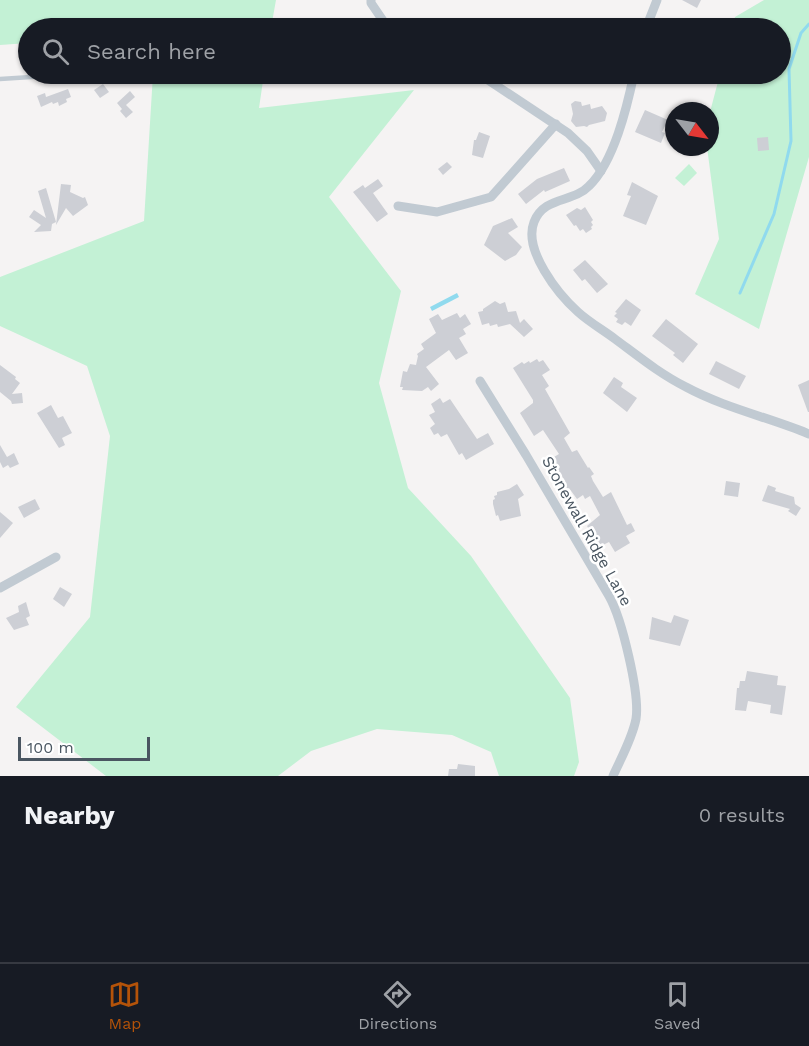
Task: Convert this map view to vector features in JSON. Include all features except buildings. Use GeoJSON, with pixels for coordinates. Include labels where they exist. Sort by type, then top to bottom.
{"type":"FeatureCollection","features":[{"type":"Feature","properties":{"kind":"street"},"geometry":{"type":"LineString","coordinates":[[371,0],[381,18]]}},
{"type":"Feature","properties":{"kind":"street"},"geometry":{"type":"LineString","coordinates":[[650,18],[657,0]]}},
{"type":"Feature","properties":{"kind":"street"},"geometry":{"type":"LineString","coordinates":[[494,84],[556,124],[579,142],[601,171]]}},
{"type":"Feature","properties":{"kind":"street"},"geometry":{"type":"LineString","coordinates":[[632,84],[621,126],[601,171],[588,188],[542,209],[534,223],[532,234],[535,250],[543,269],[578,311],[654,368],[686,388],[731,408],[809,434]]}},
{"type":"Feature","properties":{"kind":"street"},"geometry":{"type":"LineString","coordinates":[[398,206],[437,212],[491,197],[556,124]]}},
{"type":"Feature","properties":{"kind":"street","name":"Stonewall Ridge Lane"},"geometry":{"type":"LineString","coordinates":[[480,381],[609,596],[618,615],[636,690],[637,704],[633,730],[614,776]]}},
{"type":"Feature","properties":{"kind":"street"},"geometry":{"type":"LineString","coordinates":[[0,588],[56,557]]}},
{"type":"Feature","properties":{"kind":"lane"},"geometry":{"type":"LineString","coordinates":[[0,79],[18,78]]}},
{"type":"Feature","properties":{"kind":"green space"},"geometry":{"type":"Polygon","coordinates":[[[0,0],[276,0],[273,18],[18,18],[18,44],[0,45],[0,0]]]}},
{"type":"Feature","properties":{"kind":"green space"},"geometry":{"type":"Polygon","coordinates":[[[764,0],[809,0],[809,157],[759,329],[695,294],[719,239],[708,156],[719,156],[719,102],[713,102],[717,84],[791,84],[791,18],[735,18],[764,0]]]}},
{"type":"Feature","properties":{"kind":"green space"},"geometry":{"type":"Polygon","coordinates":[[[152,84],[263,84],[259,108],[414,90],[329,197],[401,291],[379,383],[408,488],[471,556],[570,698],[579,762],[574,776],[499,776],[491,752],[452,735],[377,729],[311,751],[278,776],[106,776],[16,707],[90,617],[110,436],[87,366],[0,326],[0,277],[144,221],[152,84]]]}},
{"type":"Feature","properties":{"kind":"green space"},"geometry":{"type":"Polygon","coordinates":[[[689,164],[697,173],[684,186],[675,178],[689,164]]]}},
{"type":"Feature","properties":{"kind":"water"},"geometry":{"type":"Polygon","coordinates":[[[457,293],[459,297],[432,311],[430,307],[457,293]]]}},
{"type":"Feature","properties":{"kind":"waterway"},"geometry":{"type":"LineString","coordinates":[[791,63],[801,33],[809,24]]}},
{"type":"Feature","properties":{"kind":"waterway"},"geometry":{"type":"LineString","coordinates":[[740,293],[774,214],[791,141],[789,84]]}}]}
